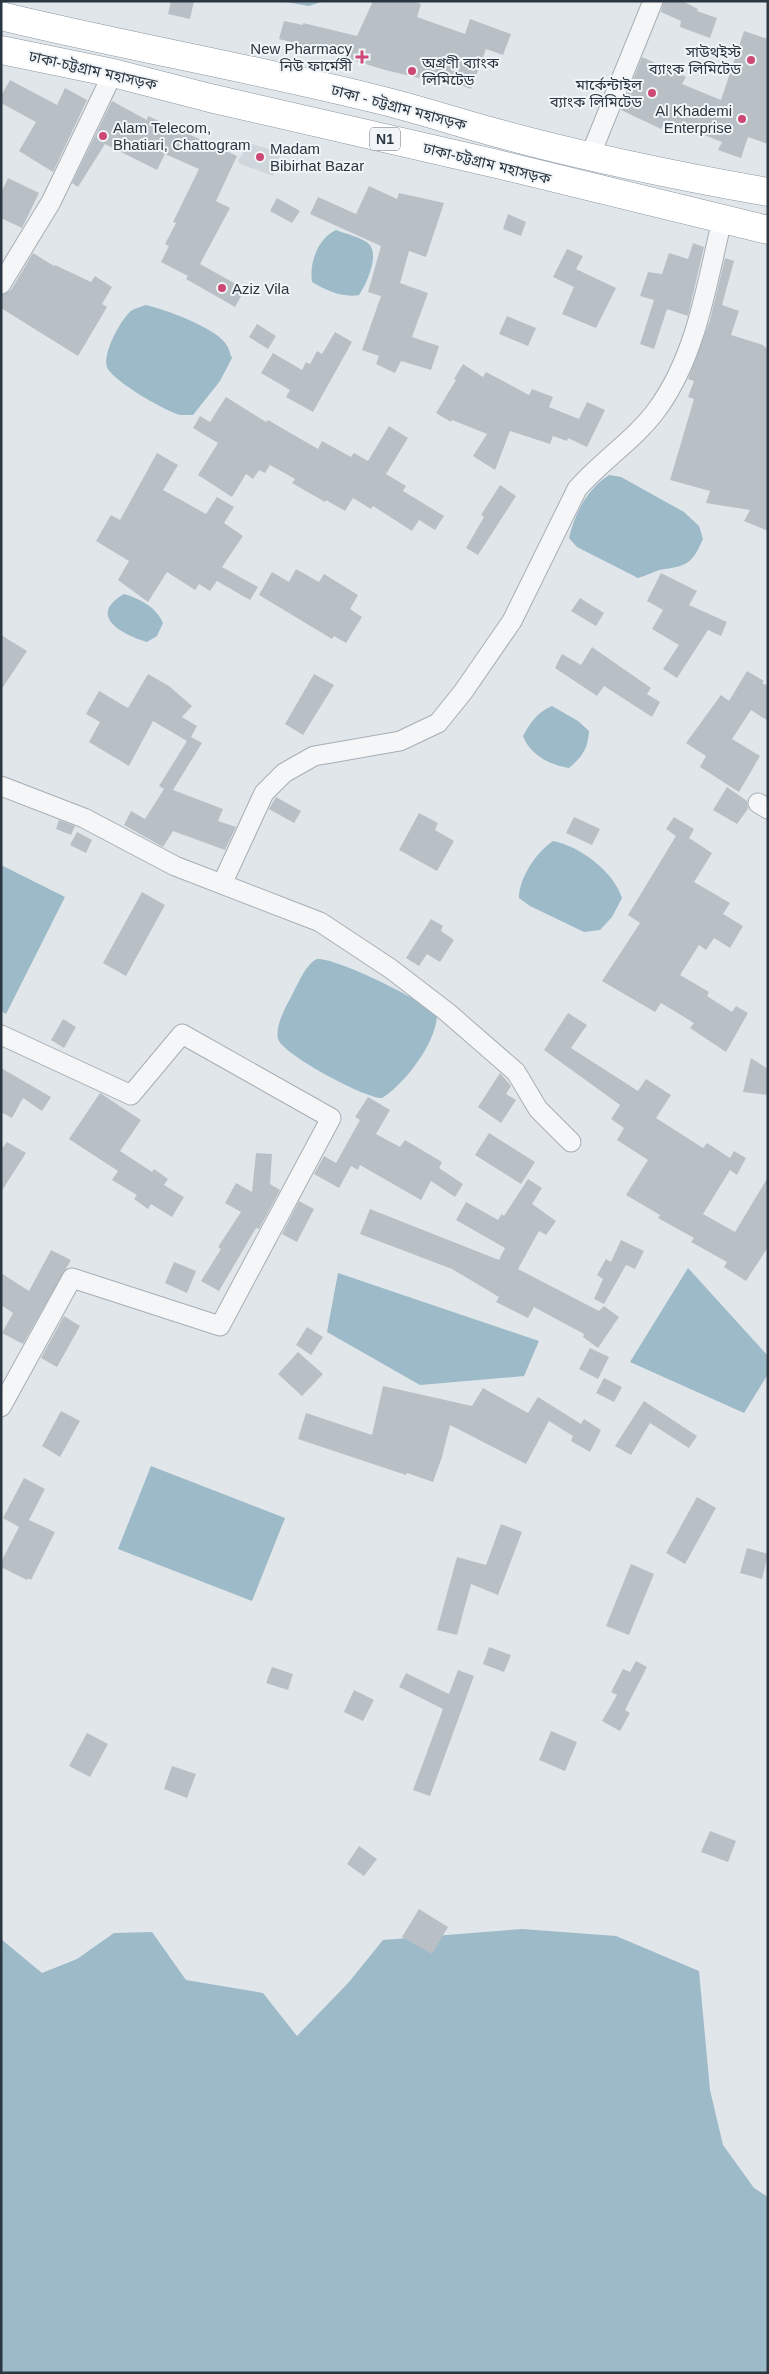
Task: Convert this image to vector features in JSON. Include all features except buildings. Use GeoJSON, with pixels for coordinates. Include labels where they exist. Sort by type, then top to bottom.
{"type":"FeatureCollection","features":[{"type":"Feature","properties":{"kind":"highway","name":"ঢাকা - চট্টগ্রাম মহাসড়ক"},"geometry":{"type":"LineString","coordinates":[[1,16],[67,32],[225,63],[378,99],[501,134],[654,172],[768,192]]}},
{"type":"Feature","properties":{"kind":"highway","name":"ঢাকা-চট্টগ্রাম মহাসড়ক"},"geometry":{"type":"LineString","coordinates":[[1,50],[114,73],[210,98],[492,163],[768,230]]}},
{"type":"Feature","properties":{"kind":"street"},"geometry":{"type":"LineString","coordinates":[[590,156],[653,1]]}},
{"type":"Feature","properties":{"kind":"street"},"geometry":{"type":"LineString","coordinates":[[1,284],[51,202],[114,73]]}},
{"type":"Feature","properties":{"kind":"street"},"geometry":{"type":"LineString","coordinates":[[222,884],[264,793],[284,772],[314,756],[400,741],[438,724],[464,692],[512,621],[577,488],[592,471],[638,432],[659,407],[677,376],[693,333],[722,220]]}},
{"type":"Feature","properties":{"kind":"street"},"geometry":{"type":"LineString","coordinates":[[1,786],[84,818],[175,866],[320,922],[391,969],[447,1012],[516,1072],[538,1109],[571,1142]]}},
{"type":"Feature","properties":{"kind":"street"},"geometry":{"type":"LineString","coordinates":[[1,1035],[131,1095],[182,1034],[331,1118],[220,1326],[72,1278],[1,1407]]}},
{"type":"Feature","properties":{"kind":"shaded area","name":"Madam Bibirhat Bazar"},"geometry":{"type":"Polygon","coordinates":[[[249,143],[281,153],[273,176],[240,164],[238,161],[249,143]]]}},
{"type":"Feature","properties":{"kind":"water"},"geometry":{"type":"Polygon","coordinates":[[[280,1],[324,1],[309,6],[280,1]]]}},
{"type":"Feature","properties":{"kind":"water"},"geometry":{"type":"Polygon","coordinates":[[[336,230],[362,239],[372,249],[373,262],[371,270],[359,295],[334,293],[312,282],[312,267],[316,252],[324,239],[336,230]]]}},
{"type":"Feature","properties":{"kind":"water"},"geometry":{"type":"Polygon","coordinates":[[[146,305],[177,315],[201,326],[220,338],[228,347],[232,358],[220,381],[193,415],[174,413],[153,402],[118,380],[107,367],[107,354],[113,337],[122,321],[131,311],[146,305]]]}},
{"type":"Feature","properties":{"kind":"water"},"geometry":{"type":"Polygon","coordinates":[[[609,475],[621,477],[684,512],[699,526],[703,539],[689,562],[638,578],[577,547],[569,538],[578,511],[594,487],[609,475]]]}},
{"type":"Feature","properties":{"kind":"water"},"geometry":{"type":"Polygon","coordinates":[[[124,594],[142,601],[160,617],[163,623],[157,636],[147,642],[128,635],[112,624],[108,617],[108,610],[113,602],[124,594]]]}},
{"type":"Feature","properties":{"kind":"water"},"geometry":{"type":"Polygon","coordinates":[[[552,706],[578,721],[589,731],[584,752],[569,768],[548,762],[536,754],[530,749],[523,736],[534,718],[552,706]]]}},
{"type":"Feature","properties":{"kind":"water"},"geometry":{"type":"Polygon","coordinates":[[[553,841],[585,854],[604,870],[618,888],[622,898],[612,917],[600,930],[584,932],[530,906],[519,898],[522,882],[530,866],[535,858],[553,841]]]}},
{"type":"Feature","properties":{"kind":"water"},"geometry":{"type":"Polygon","coordinates":[[[1,865],[65,897],[6,1014],[1,1011],[1,865]]]}},
{"type":"Feature","properties":{"kind":"water"},"geometry":{"type":"Polygon","coordinates":[[[317,959],[360,972],[414,999],[437,1014],[436,1025],[426,1049],[410,1073],[391,1092],[382,1098],[343,1084],[308,1065],[283,1046],[278,1039],[278,1027],[285,1009],[303,974],[309,965],[317,959]]]}},
{"type":"Feature","properties":{"kind":"water"},"geometry":{"type":"Polygon","coordinates":[[[688,1268],[768,1356],[768,1374],[744,1413],[630,1362],[688,1268]]]}},
{"type":"Feature","properties":{"kind":"water"},"geometry":{"type":"Polygon","coordinates":[[[338,1273],[539,1341],[524,1376],[420,1385],[327,1332],[338,1273]]]}},
{"type":"Feature","properties":{"kind":"water"},"geometry":{"type":"Polygon","coordinates":[[[151,1466],[285,1518],[252,1601],[118,1549],[151,1466]]]}},
{"type":"Feature","properties":{"kind":"water"},"geometry":{"type":"Polygon","coordinates":[[[522,1929],[616,1936],[699,1971],[710,2090],[723,2145],[754,2188],[768,2197],[768,2373],[1,2373],[1,1939],[42,1973],[77,1959],[114,1933],[152,1932],[186,1980],[263,1993],[297,2036],[349,1982],[383,1940],[522,1929]]]}},
{"type":"Feature","properties":{"kind":"place","name":"New Pharmacy নিউ ফার্মেসী"},"geometry":{"type":"Point","coordinates":[362,57]}},
{"type":"Feature","properties":{"kind":"place","name":"সাউথইস্ট ব্যাংক লিমিটেড"},"geometry":{"type":"Point","coordinates":[751,60]}},
{"type":"Feature","properties":{"kind":"place","name":"অগ্রণী ব্যাংক লিমিটেড"},"geometry":{"type":"Point","coordinates":[412,71]}},
{"type":"Feature","properties":{"kind":"place","name":"মার্কেন্টাইল ব্যাংক লিমিটেড"},"geometry":{"type":"Point","coordinates":[652,93]}},
{"type":"Feature","properties":{"kind":"place","name":"Al Khademi Enterprise"},"geometry":{"type":"Point","coordinates":[742,119]}},
{"type":"Feature","properties":{"kind":"place","name":"Alam Telecom, Bhatiari, Chattogram"},"geometry":{"type":"Point","coordinates":[103,136]}},
{"type":"Feature","properties":{"kind":"place","name":"Madam Bibirhat Bazar"},"geometry":{"type":"Point","coordinates":[260,157]}},
{"type":"Feature","properties":{"kind":"place","name":"Aziz Vila"},"geometry":{"type":"Point","coordinates":[222,288]}}]}
